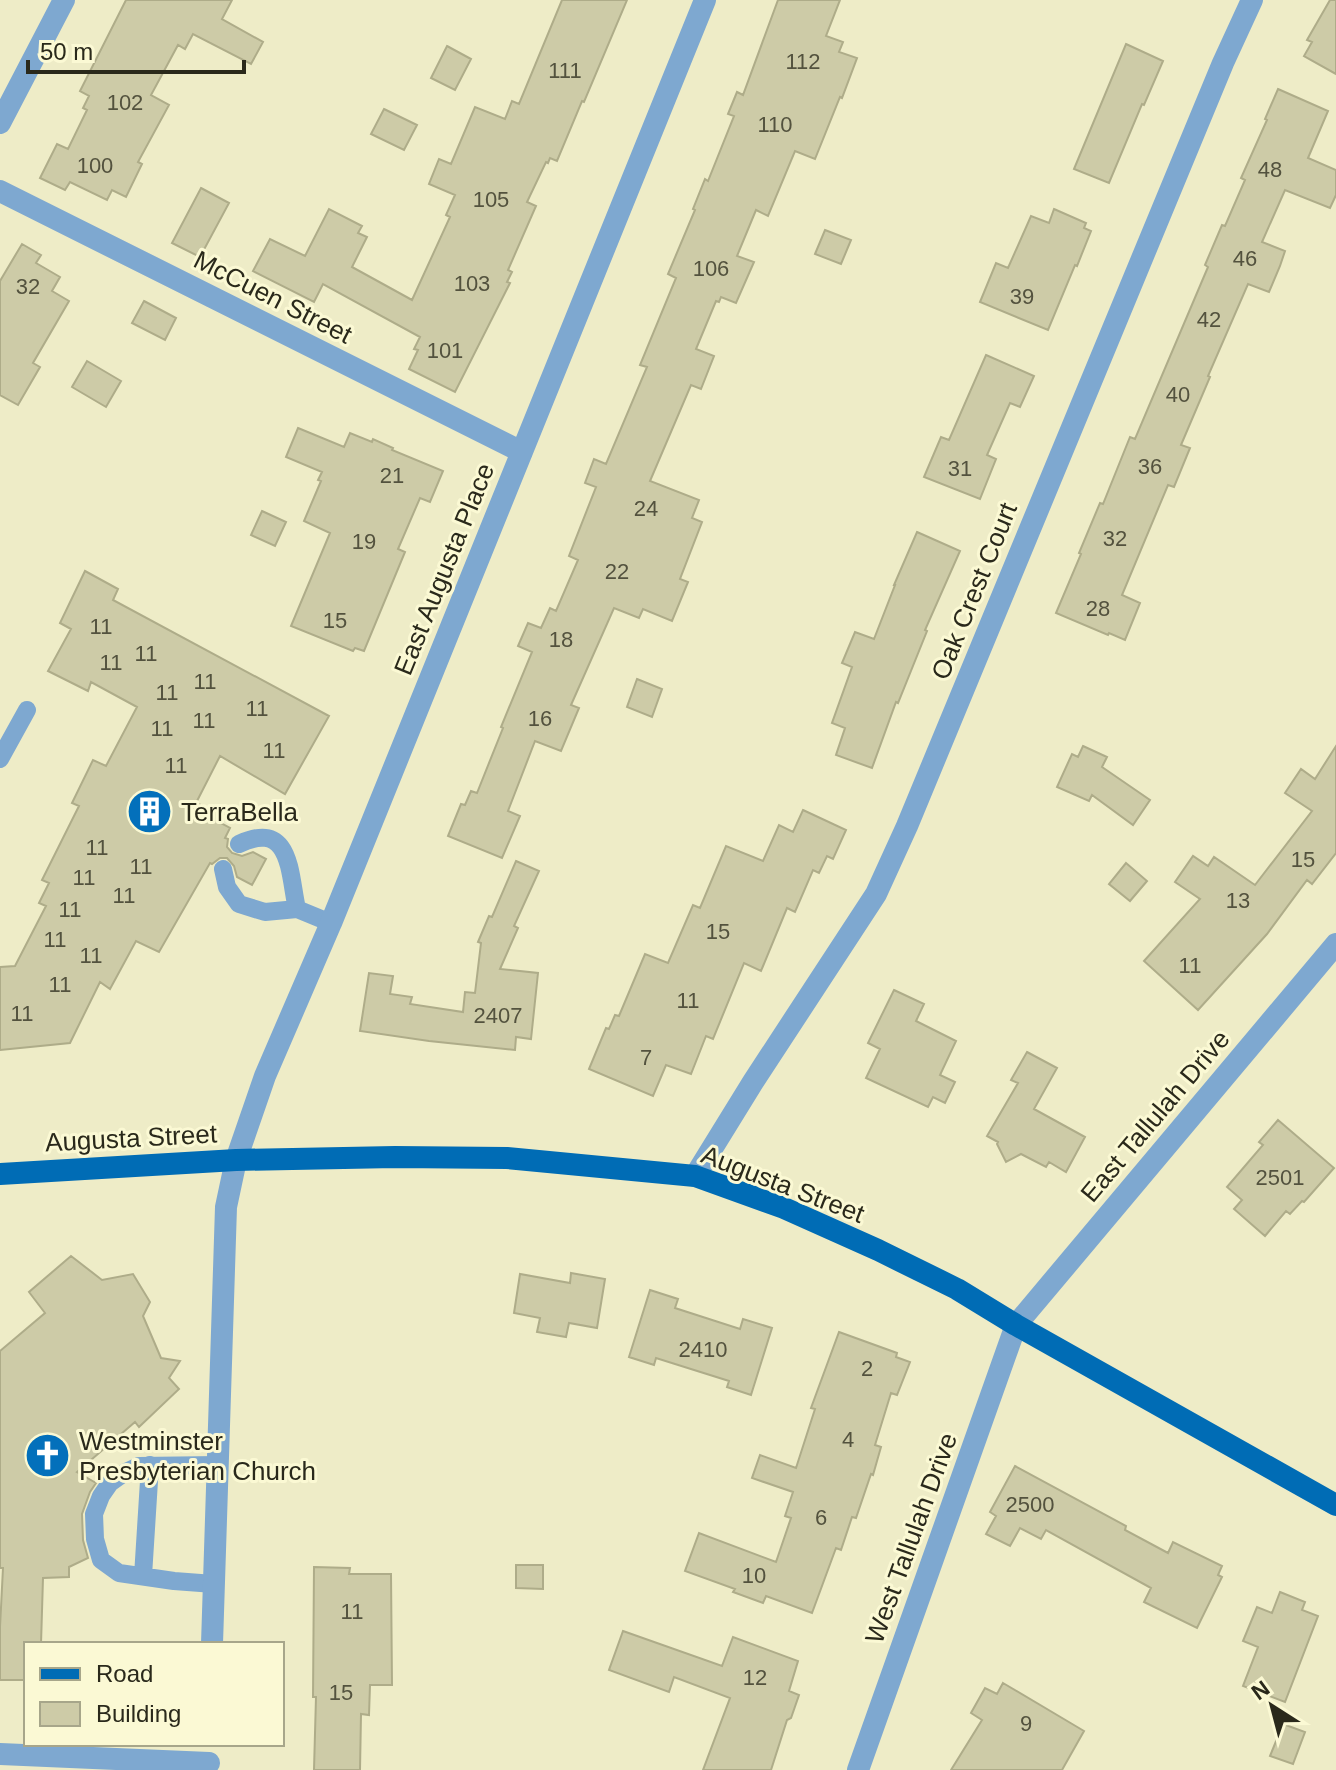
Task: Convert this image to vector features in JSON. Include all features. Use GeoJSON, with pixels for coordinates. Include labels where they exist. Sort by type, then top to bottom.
{"type":"FeatureCollection","features":[{"type":"Feature","properties":{"kind":"main road","name":"Augusta Street"},"geometry":{"type":"LineString","coordinates":[[0,1174],[236,1160],[395,1157],[507,1158],[695,1176],[784,1208],[957,1289],[1336,1505]]}},
{"type":"Feature","properties":{"kind":"street"},"geometry":{"type":"LineString","coordinates":[[0,123],[64,0]]}},
{"type":"Feature","properties":{"kind":"street","name":"East Augusta Place"},"geometry":{"type":"LineString","coordinates":[[212,1642],[226,1207],[236,1160],[265,1076],[331,923],[705,0]]}},
{"type":"Feature","properties":{"kind":"street","name":"Oak Crest Court"},"geometry":{"type":"LineString","coordinates":[[695,1176],[876,894],[907,826],[1217,77],[1252,0]]}},
{"type":"Feature","properties":{"kind":"street","name":"McCuen Street"},"geometry":{"type":"LineString","coordinates":[[0,191],[522,452]]}},
{"type":"Feature","properties":{"kind":"street","name":"East Tallulah Drive"},"geometry":{"type":"LineString","coordinates":[[1016,1325],[1336,944]]}},
{"type":"Feature","properties":{"kind":"street","name":"West Tallulah Drive"},"geometry":{"type":"LineString","coordinates":[[858,1770],[1016,1325]]}},
{"type":"Feature","properties":{"kind":"street"},"geometry":{"type":"LineString","coordinates":[[0,1754],[209,1759]]}},
{"type":"Feature","properties":{"kind":"lane"},"geometry":{"type":"LineString","coordinates":[[0,759],[27,710]]}},
{"type":"Feature","properties":{"kind":"lane"},"geometry":{"type":"LineString","coordinates":[[239,844],[255,836],[273,840],[285,851],[297,909]]}},
{"type":"Feature","properties":{"kind":"lane"},"geometry":{"type":"LineString","coordinates":[[223,869],[227,887],[239,904],[265,912],[297,909],[331,923]]}},
{"type":"Feature","properties":{"kind":"lane"},"geometry":{"type":"LineString","coordinates":[[143,1576],[150,1465]]}},
{"type":"Feature","properties":{"kind":"lane"},"geometry":{"type":"LineString","coordinates":[[214,1584],[119,1573],[101,1560],[95,1539],[94,1514],[110,1483],[139,1466],[218,1465]]}},
{"type":"Feature","properties":{"kind":"building"},"geometry":{"type":"Polygon","coordinates":[[[126,0],[232,0],[222,19],[263,42],[251,64],[193,34],[185,49],[178,45],[151,95],[169,105],[138,162],[142,164],[126,197],[112,190],[107,200],[70,182],[65,190],[40,178],[57,144],[68,149],[87,110],[83,108],[89,96],[80,91],[126,0]]]}},
{"type":"Feature","properties":{"kind":"building"},"geometry":{"type":"Polygon","coordinates":[[[562,0],[627,0],[557,161],[550,158],[546,162],[527,202],[536,206],[508,270],[512,272],[507,282],[510,283],[455,392],[409,369],[420,337],[323,284],[314,302],[253,271],[270,239],[305,256],[329,209],[362,226],[358,233],[367,237],[352,267],[412,300],[450,217],[446,215],[455,195],[429,184],[439,159],[451,164],[475,107],[505,119],[512,101],[519,104],[562,0]]]}},
{"type":"Feature","properties":{"kind":"building"},"geometry":{"type":"Polygon","coordinates":[[[778,0],[840,0],[826,36],[843,42],[839,52],[857,58],[815,159],[795,151],[768,216],[756,210],[737,256],[754,262],[736,303],[721,297],[719,302],[716,301],[696,349],[714,356],[701,389],[691,385],[650,481],[699,500],[692,518],[702,522],[680,579],[688,582],[672,621],[643,609],[639,618],[614,608],[571,705],[579,708],[561,751],[535,741],[508,811],[520,816],[502,858],[448,836],[461,804],[465,805],[471,791],[477,793],[532,652],[518,646],[528,623],[541,628],[550,608],[556,611],[578,560],[569,556],[596,487],[585,483],[594,459],[606,464],[647,367],[640,365],[676,278],[668,274],[705,179],[708,181],[734,116],[728,114],[737,92],[743,95],[778,0]]]}},
{"type":"Feature","properties":{"kind":"building"},"geometry":{"type":"Polygon","coordinates":[[[1330,0],[1336,0],[1336,74],[1304,56],[1312,42],[1307,40],[1330,0]]]}},
{"type":"Feature","properties":{"kind":"building"},"geometry":{"type":"Polygon","coordinates":[[[1126,44],[1163,61],[1109,183],[1074,169],[1126,44]]]}},
{"type":"Feature","properties":{"kind":"building"},"geometry":{"type":"Polygon","coordinates":[[[447,46],[471,59],[455,90],[431,78],[447,46]]]}},
{"type":"Feature","properties":{"kind":"building"},"geometry":{"type":"Polygon","coordinates":[[[1278,89],[1328,111],[1308,158],[1336,170],[1336,195],[1330,208],[1285,190],[1262,242],[1285,251],[1280,266],[1269,292],[1248,284],[1181,445],[1190,448],[1174,487],[1168,485],[1122,595],[1140,603],[1125,640],[1108,635],[1056,613],[1100,503],[1103,504],[1130,437],[1135,439],[1208,267],[1205,265],[1245,180],[1241,178],[1278,89]]]}},
{"type":"Feature","properties":{"kind":"building"},"geometry":{"type":"Polygon","coordinates":[[[384,109],[417,125],[404,150],[371,134],[384,109]]]}},
{"type":"Feature","properties":{"kind":"building"},"geometry":{"type":"Polygon","coordinates":[[[201,188],[229,203],[200,257],[172,243],[201,188]]]}},
{"type":"Feature","properties":{"kind":"building"},"geometry":{"type":"Polygon","coordinates":[[[1054,209],[1086,223],[1084,228],[1091,231],[1048,330],[980,302],[996,263],[1008,268],[1031,216],[1049,223],[1054,209]]]}},
{"type":"Feature","properties":{"kind":"building"},"geometry":{"type":"Polygon","coordinates":[[[825,230],[851,240],[841,264],[815,254],[825,230]]]}},
{"type":"Feature","properties":{"kind":"building"},"geometry":{"type":"Polygon","coordinates":[[[22,244],[41,255],[36,263],[60,277],[52,291],[69,301],[33,363],[40,367],[18,405],[0,395],[0,281],[22,244]]]}},
{"type":"Feature","properties":{"kind":"building"},"geometry":{"type":"Polygon","coordinates":[[[144,301],[176,318],[165,340],[132,323],[144,301]]]}},
{"type":"Feature","properties":{"kind":"building"},"geometry":{"type":"Polygon","coordinates":[[[986,355],[1034,376],[1020,407],[1010,403],[987,455],[996,459],[980,499],[924,477],[941,437],[949,440],[986,355]]]}},
{"type":"Feature","properties":{"kind":"building"},"geometry":{"type":"Polygon","coordinates":[[[87,361],[121,381],[106,407],[72,387],[87,361]]]}},
{"type":"Feature","properties":{"kind":"building"},"geometry":{"type":"Polygon","coordinates":[[[298,428],[344,447],[350,433],[372,442],[373,439],[443,471],[430,502],[420,498],[398,549],[405,552],[364,651],[355,648],[353,651],[291,626],[330,533],[304,521],[322,472],[286,457],[298,428]]]}},
{"type":"Feature","properties":{"kind":"building"},"geometry":{"type":"Polygon","coordinates":[[[262,511],[286,522],[275,546],[251,535],[262,511]]]}},
{"type":"Feature","properties":{"kind":"building"},"geometry":{"type":"Polygon","coordinates":[[[917,532],[960,551],[925,630],[872,768],[836,755],[845,728],[832,723],[852,667],[842,663],[855,632],[874,639],[917,532]]]}},
{"type":"Feature","properties":{"kind":"building","name":"TerraBella"},"geometry":{"type":"Polygon","coordinates":[[[85,571],[118,589],[113,600],[329,716],[285,794],[220,756],[196,803],[224,815],[221,823],[230,828],[225,838],[232,853],[242,856],[253,852],[266,859],[252,885],[237,877],[234,866],[227,858],[210,863],[159,952],[136,941],[110,989],[100,982],[70,1043],[0,1050],[0,967],[15,966],[46,906],[39,903],[49,883],[42,880],[79,806],[72,803],[93,760],[106,766],[137,707],[91,682],[88,691],[48,671],[71,629],[60,623],[85,571]]]}},
{"type":"Feature","properties":{"kind":"building"},"geometry":{"type":"Polygon","coordinates":[[[637,679],[662,689],[652,717],[627,707],[637,679]]]}},
{"type":"Feature","properties":{"kind":"building"},"geometry":{"type":"Polygon","coordinates":[[[1083,746],[1107,757],[1102,767],[1150,800],[1133,825],[1092,795],[1089,801],[1057,787],[1072,754],[1078,757],[1083,746]]]}},
{"type":"Feature","properties":{"kind":"building"},"geometry":{"type":"Polygon","coordinates":[[[1336,746],[1336,853],[1312,884],[1307,880],[1267,934],[1198,1010],[1144,961],[1200,899],[1175,882],[1193,856],[1208,866],[1214,857],[1255,885],[1312,811],[1285,793],[1301,769],[1315,779],[1336,746]]]}},
{"type":"Feature","properties":{"kind":"building"},"geometry":{"type":"Polygon","coordinates":[[[803,810],[846,830],[833,859],[827,856],[819,873],[813,870],[795,912],[787,908],[761,971],[744,963],[713,1039],[706,1036],[691,1074],[666,1065],[653,1096],[589,1069],[606,1028],[609,1029],[615,1015],[619,1016],[645,954],[668,963],[693,905],[700,908],[726,846],[763,861],[779,825],[793,832],[803,810]]]}},
{"type":"Feature","properties":{"kind":"building"},"geometry":{"type":"Polygon","coordinates":[[[516,861],[539,871],[514,926],[518,928],[500,969],[538,973],[531,1039],[516,1037],[515,1050],[360,1031],[369,973],[393,976],[390,994],[412,997],[410,1004],[463,1012],[465,992],[475,993],[481,943],[478,942],[516,861]]]}},
{"type":"Feature","properties":{"kind":"building"},"geometry":{"type":"Polygon","coordinates":[[[1126,863],[1147,881],[1130,901],[1109,884],[1126,863]]]}},
{"type":"Feature","properties":{"kind":"building"},"geometry":{"type":"Polygon","coordinates":[[[894,990],[924,1004],[916,1021],[956,1041],[940,1075],[955,1082],[945,1103],[933,1097],[928,1107],[866,1078],[880,1049],[868,1043],[894,990]]]}},
{"type":"Feature","properties":{"kind":"building"},"geometry":{"type":"Polygon","coordinates":[[[1027,1052],[1057,1068],[1034,1109],[1085,1137],[1066,1172],[1049,1162],[1046,1167],[1021,1154],[1006,1162],[998,1142],[987,1136],[1018,1083],[1011,1080],[1027,1052]]]}},
{"type":"Feature","properties":{"kind":"building"},"geometry":{"type":"Polygon","coordinates":[[[1278,1120],[1334,1168],[1304,1202],[1290,1214],[1286,1211],[1265,1236],[1234,1209],[1242,1200],[1227,1187],[1263,1145],[1259,1142],[1278,1120]]]}},
{"type":"Feature","properties":{"kind":"building","name":"Westminster Presbyterian Church"},"geometry":{"type":"Polygon","coordinates":[[[71,1256],[102,1280],[133,1274],[150,1302],[143,1316],[161,1358],[180,1361],[169,1378],[179,1389],[139,1427],[135,1422],[77,1472],[96,1483],[82,1514],[83,1540],[88,1558],[69,1567],[69,1577],[43,1578],[41,1642],[24,1642],[24,1680],[0,1680],[3,1568],[0,1568],[0,1351],[45,1313],[29,1292],[71,1256]]]}},
{"type":"Feature","properties":{"kind":"building"},"geometry":{"type":"Polygon","coordinates":[[[571,1273],[605,1279],[597,1328],[569,1323],[566,1337],[537,1332],[540,1318],[514,1313],[520,1274],[570,1283],[571,1273]]]}},
{"type":"Feature","properties":{"kind":"building"},"geometry":{"type":"Polygon","coordinates":[[[650,1290],[678,1299],[675,1308],[740,1329],[743,1319],[772,1328],[751,1395],[727,1387],[729,1381],[656,1358],[654,1365],[629,1357],[650,1290]]]}},
{"type":"Feature","properties":{"kind":"building"},"geometry":{"type":"Polygon","coordinates":[[[839,1332],[897,1353],[896,1357],[910,1362],[897,1395],[891,1393],[875,1445],[881,1447],[873,1475],[856,1518],[852,1517],[841,1550],[836,1548],[812,1613],[766,1596],[763,1603],[685,1571],[699,1533],[776,1562],[791,1518],[785,1516],[793,1492],[752,1478],[760,1455],[796,1468],[815,1409],[811,1408],[839,1332]]]}},
{"type":"Feature","properties":{"kind":"building"},"geometry":{"type":"Polygon","coordinates":[[[1015,1466],[1126,1526],[1125,1530],[1168,1553],[1173,1542],[1222,1566],[1218,1575],[1222,1577],[1197,1628],[1144,1602],[1151,1588],[1046,1530],[1041,1539],[1020,1528],[1010,1546],[986,1534],[996,1516],[990,1512],[1015,1466]]]}},
{"type":"Feature","properties":{"kind":"building"},"geometry":{"type":"Polygon","coordinates":[[[516,1565],[543,1565],[543,1589],[516,1588],[516,1565]]]}},
{"type":"Feature","properties":{"kind":"building"},"geometry":{"type":"Polygon","coordinates":[[[314,1567],[350,1568],[349,1574],[391,1574],[392,1685],[370,1685],[369,1715],[361,1714],[360,1770],[314,1770],[314,1567]]]}},
{"type":"Feature","properties":{"kind":"building"},"geometry":{"type":"Polygon","coordinates":[[[1280,1592],[1305,1602],[1302,1610],[1318,1616],[1285,1702],[1243,1686],[1258,1647],[1243,1641],[1257,1607],[1272,1613],[1280,1592]]]}},
{"type":"Feature","properties":{"kind":"building"},"geometry":{"type":"Polygon","coordinates":[[[623,1631],[722,1666],[733,1637],[798,1661],[789,1691],[799,1695],[791,1718],[787,1720],[771,1770],[703,1770],[730,1698],[674,1677],[669,1692],[609,1670],[623,1631]]]}},
{"type":"Feature","properties":{"kind":"building"},"geometry":{"type":"Polygon","coordinates":[[[1003,1683],[1084,1731],[1062,1770],[951,1770],[982,1720],[971,1713],[985,1688],[997,1694],[1003,1683]]]}},
{"type":"Feature","properties":{"kind":"building"},"geometry":{"type":"Polygon","coordinates":[[[1283,1724],[1305,1732],[1293,1764],[1270,1756],[1283,1724]]]}},
{"type":"Feature","properties":{"kind":"place","name":"TerraBella"},"geometry":{"type":"Point","coordinates":[150,812]}},
{"type":"Feature","properties":{"kind":"place","name":"Westminster Presbyterian Church"},"geometry":{"type":"Point","coordinates":[48,1456]}}]}
